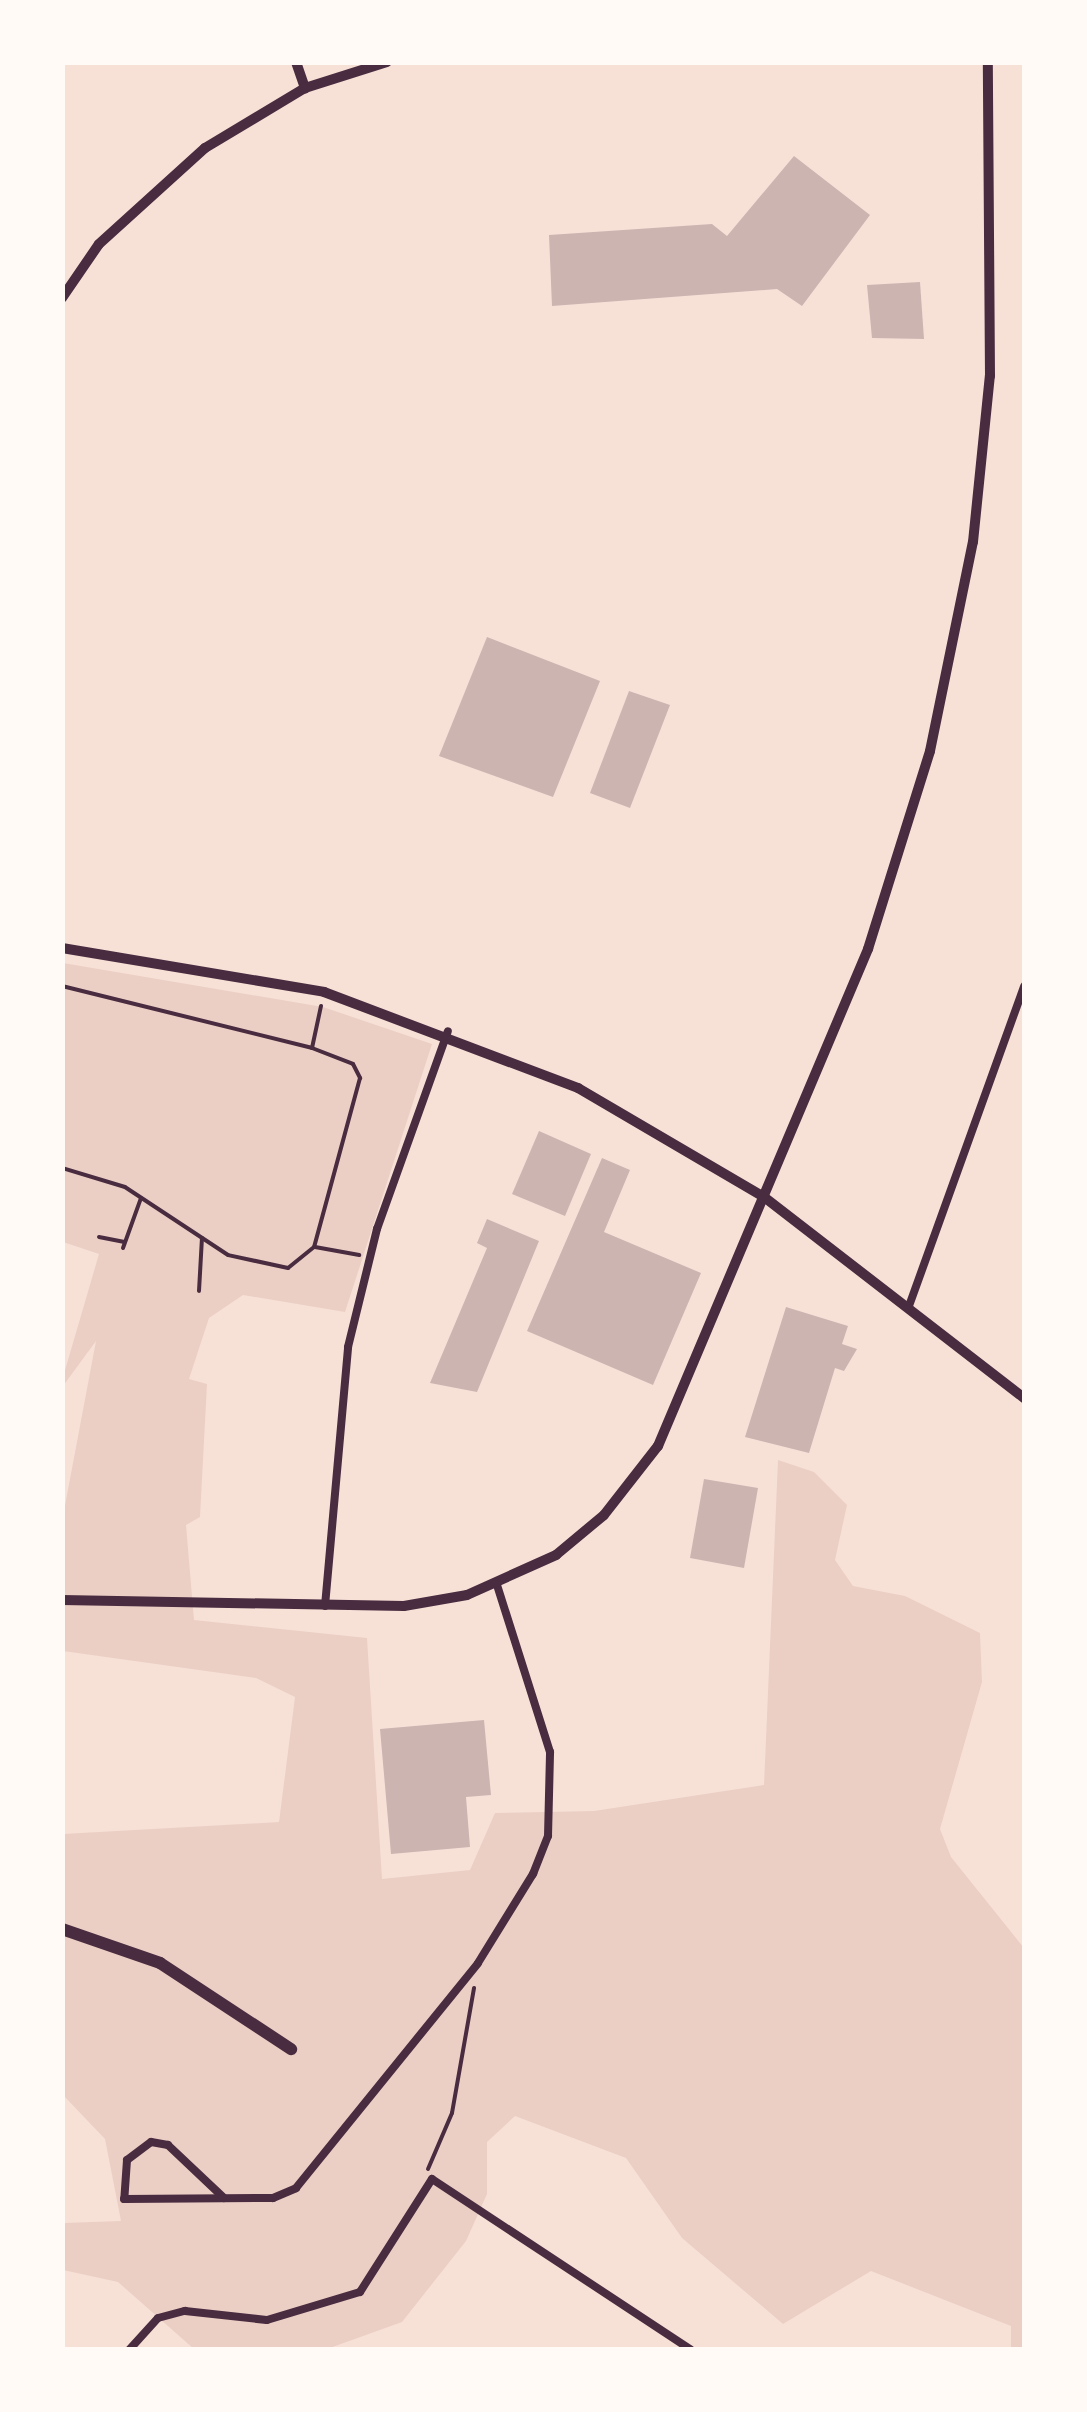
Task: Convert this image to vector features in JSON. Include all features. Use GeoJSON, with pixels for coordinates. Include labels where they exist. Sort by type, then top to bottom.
{"type":"FeatureCollection","features":[{"type":"Feature","properties":{"kind":"main road"},"geometry":{"type":"LineString","coordinates":[[62,1929],[160,1964],[291,2049]]}},
{"type":"Feature","properties":{"kind":"street"},"geometry":{"type":"LineString","coordinates":[[296,62],[305,88]]}},
{"type":"Feature","properties":{"kind":"street"},"geometry":{"type":"LineString","coordinates":[[62,298],[154,188],[305,88],[387,62]]}},
{"type":"Feature","properties":{"kind":"street"},"geometry":{"type":"LineString","coordinates":[[62,1600],[404,1606],[497,1585],[556,1555],[604,1515],[658,1446],[764,1197],[885,895],[930,751],[973,542],[990,376],[988,62]]}},
{"type":"Feature","properties":{"kind":"street"},"geometry":{"type":"LineString","coordinates":[[62,948],[324,992],[448,1031],[630,1113],[764,1197],[1024,1398]]}},
{"type":"Feature","properties":{"kind":"street"},"geometry":{"type":"LineString","coordinates":[[908,1306],[1024,986]]}},
{"type":"Feature","properties":{"kind":"street"},"geometry":{"type":"LineString","coordinates":[[324,1606],[330,1476],[369,1257],[448,1031]]}},
{"type":"Feature","properties":{"kind":"street"},"geometry":{"type":"LineString","coordinates":[[224,2198],[168,2145],[138,2146],[127,2160],[124,2199],[273,2198],[296,2188],[478,1963],[534,1874],[553,1796],[550,1752],[497,1585]]}},
{"type":"Feature","properties":{"kind":"street"},"geometry":{"type":"LineString","coordinates":[[129,2350],[158,2318],[185,2311],[266,2320],[360,2292],[432,2180],[690,2350]]}},
{"type":"Feature","properties":{"kind":"path"},"geometry":{"type":"LineString","coordinates":[[62,986],[312,1048],[353,1064],[360,1078],[314,1247],[288,1268],[202,1238],[141,1198],[62,1168]]}},
{"type":"Feature","properties":{"kind":"path"},"geometry":{"type":"LineString","coordinates":[[312,1048],[324,992]]}},
{"type":"Feature","properties":{"kind":"path"},"geometry":{"type":"LineString","coordinates":[[100,1237],[124,1245],[141,1198]]}},
{"type":"Feature","properties":{"kind":"path"},"geometry":{"type":"LineString","coordinates":[[199,1291],[202,1238]]}},
{"type":"Feature","properties":{"kind":"path"},"geometry":{"type":"LineString","coordinates":[[314,1247],[369,1257]]}},
{"type":"Feature","properties":{"kind":"path"},"geometry":{"type":"LineString","coordinates":[[427,2165],[452,2113],[478,1963]]}},
{"type":"Feature","properties":{"kind":"shaded area"},"geometry":{"type":"Polygon","coordinates":[[[63,963],[323,1007],[432,1044],[345,1312],[243,1295],[209,1318],[189,1379],[207,1384],[200,1517],[186,1525],[194,1620],[367,1638],[382,1879],[470,1870],[495,1813],[594,1811],[764,1785],[778,1460],[814,1472],[847,1505],[835,1560],[853,1586],[905,1596],[980,1633],[982,1682],[940,1829],[951,1857],[1024,1948],[1024,2349],[1011,2349],[1011,2326],[871,2271],[783,2324],[682,2238],[626,2158],[515,2116],[487,2142],[487,2194],[466,2241],[402,2322],[327,2349],[194,2349],[118,2282],[63,2270],[63,2223],[121,2221],[105,2139],[63,2095],[63,1834],[279,1822],[295,1697],[256,1678],[63,1651],[63,1516],[96,1341],[63,1386],[63,1377],[99,1254],[63,1242],[63,963]]]}},
{"type":"Feature","properties":{"kind":"building"},"geometry":{"type":"Polygon","coordinates":[[[794,156],[870,215],[802,306],[777,289],[552,306],[549,235],[712,224],[727,236],[794,156]]]}},
{"type":"Feature","properties":{"kind":"building"},"geometry":{"type":"Polygon","coordinates":[[[920,282],[924,339],[872,338],[867,285],[920,282]]]}},
{"type":"Feature","properties":{"kind":"building"},"geometry":{"type":"Polygon","coordinates":[[[487,637],[600,681],[553,797],[439,756],[487,637]]]}},
{"type":"Feature","properties":{"kind":"building"},"geometry":{"type":"Polygon","coordinates":[[[629,691],[670,705],[630,808],[590,793],[629,691]]]}},
{"type":"Feature","properties":{"kind":"building"},"geometry":{"type":"Polygon","coordinates":[[[539,1131],[591,1154],[565,1216],[512,1194],[539,1131]]]}},
{"type":"Feature","properties":{"kind":"building"},"geometry":{"type":"Polygon","coordinates":[[[602,1158],[630,1170],[604,1232],[701,1273],[653,1385],[527,1331],[602,1158]]]}},
{"type":"Feature","properties":{"kind":"building"},"geometry":{"type":"Polygon","coordinates":[[[487,1219],[539,1241],[477,1392],[430,1383],[487,1248],[477,1243],[487,1219]]]}},
{"type":"Feature","properties":{"kind":"building"},"geometry":{"type":"Polygon","coordinates":[[[786,1307],[848,1326],[842,1344],[857,1349],[844,1371],[835,1368],[809,1453],[745,1437],[786,1307]]]}},
{"type":"Feature","properties":{"kind":"building"},"geometry":{"type":"Polygon","coordinates":[[[704,1479],[758,1488],[744,1568],[690,1558],[704,1479]]]}},
{"type":"Feature","properties":{"kind":"building"},"geometry":{"type":"Polygon","coordinates":[[[484,1720],[491,1795],[466,1797],[470,1847],[391,1854],[380,1729],[484,1720]]]}}]}
